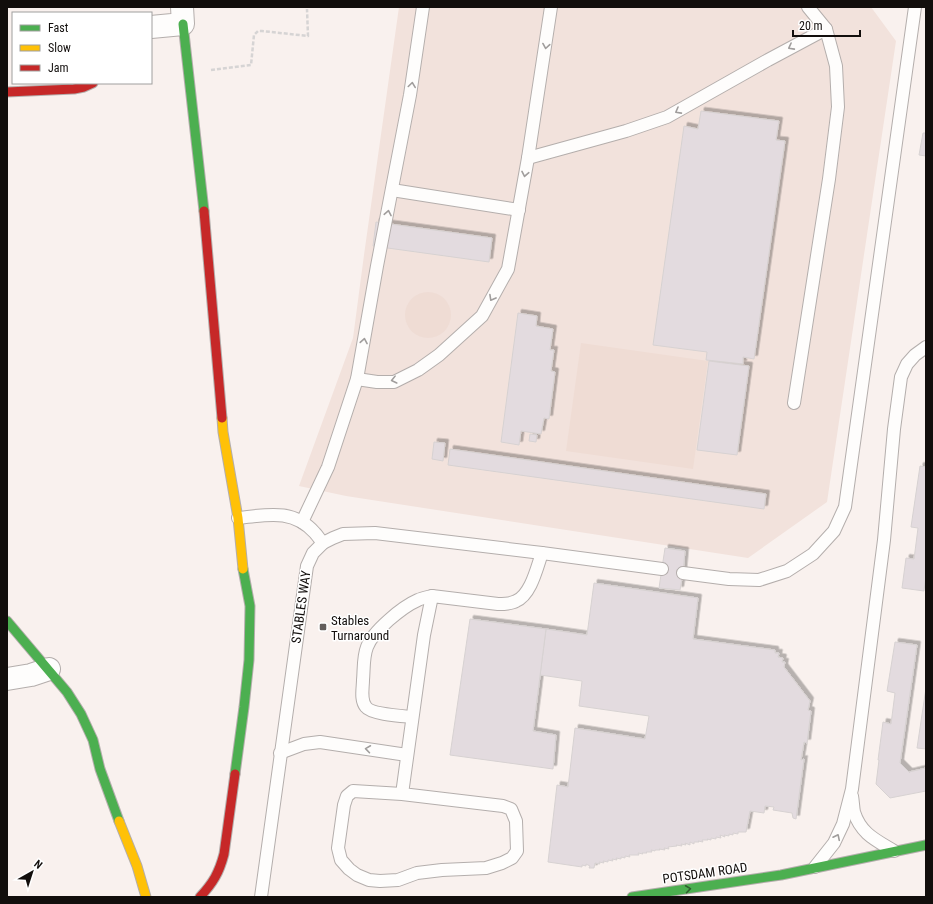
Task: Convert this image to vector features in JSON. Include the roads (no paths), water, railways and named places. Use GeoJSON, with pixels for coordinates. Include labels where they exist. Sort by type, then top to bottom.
{"type":"FeatureCollection","features":[{"type":"Feature","properties":{"kind":"street"},"geometry":{"type":"LineString","coordinates":[[152,27],[183,15],[207,233],[223,432],[238,518],[243,569],[250,606],[249,660],[222,866],[212,884],[200,897]]}},
{"type":"Feature","properties":{"kind":"street"},"geometry":{"type":"LineString","coordinates":[[7,92],[74,89],[91,84]]}},
{"type":"Feature","properties":{"kind":"street"},"geometry":{"type":"LineString","coordinates":[[7,621],[49,669],[67,692],[81,714],[93,740],[100,769],[137,866],[146,897]]}},
{"type":"Feature","properties":{"kind":"street"},"geometry":{"type":"LineString","coordinates":[[7,679],[31,675],[49,669]]}},
{"type":"Feature","properties":{"kind":"street","name":"POTSDAM ROAD"},"geometry":{"type":"LineString","coordinates":[[632,897],[782,875],[926,845]]}},
{"type":"Feature","properties":{"kind":"street","name":"POTSDAM ROAD"},"geometry":{"type":"LineString","coordinates":[[724,893],[782,875]]}},
{"type":"Feature","properties":{"kind":"lane"},"geometry":{"type":"LineString","coordinates":[[302,522],[328,468],[357,379],[410,96],[423,7]]}},
{"type":"Feature","properties":{"kind":"lane"},"geometry":{"type":"LineString","coordinates":[[357,379],[377,382],[394,382],[418,370],[439,356],[482,316],[508,269],[528,158],[552,7]]}},
{"type":"Feature","properties":{"kind":"lane"},"geometry":{"type":"LineString","coordinates":[[794,403],[829,179],[838,106],[836,66],[826,29],[808,7]]}},
{"type":"Feature","properties":{"kind":"lane"},"geometry":{"type":"LineString","coordinates":[[683,573],[729,579],[759,580],[787,571],[813,554],[834,531],[845,507],[915,7]]}},
{"type":"Feature","properties":{"kind":"lane"},"geometry":{"type":"LineString","coordinates":[[528,158],[667,117],[826,29]]}},
{"type":"Feature","properties":{"kind":"lane"},"geometry":{"type":"LineString","coordinates":[[392,190],[518,210]]}},
{"type":"Feature","properties":{"kind":"lane"},"geometry":{"type":"LineString","coordinates":[[814,868],[834,843],[843,824],[852,789],[884,540],[894,428],[901,377],[907,364],[915,355],[926,347]]}},
{"type":"Feature","properties":{"kind":"lane"},"geometry":{"type":"LineString","coordinates":[[238,518],[282,514],[302,522],[315,532],[323,543]]}},
{"type":"Feature","properties":{"kind":"lane","name":"STABLES WAY"},"geometry":{"type":"LineString","coordinates":[[260,897],[307,566],[313,553],[323,543],[343,534],[375,533],[662,569]]}},
{"type":"Feature","properties":{"kind":"lane"},"geometry":{"type":"LineString","coordinates":[[412,717],[375,712],[366,708],[363,702],[364,662],[367,647],[374,635],[383,625],[399,612],[417,600],[432,596],[498,604],[509,604],[517,601],[524,596],[529,589],[542,553]]}},
{"type":"Feature","properties":{"kind":"lane"},"geometry":{"type":"LineString","coordinates":[[402,794],[424,635],[432,596]]}},
{"type":"Feature","properties":{"kind":"lane"},"geometry":{"type":"LineString","coordinates":[[280,753],[304,744],[320,742],[407,755]]}},
{"type":"Feature","properties":{"kind":"lane"},"geometry":{"type":"LineString","coordinates":[[852,789],[854,811],[863,830],[874,839],[894,851]]}},
{"type":"Feature","properties":{"kind":"lane"},"geometry":{"type":"LineString","coordinates":[[353,791],[402,794],[503,806],[511,809],[516,821],[517,851],[512,858],[486,868],[417,873],[398,880],[380,881],[369,880],[358,875],[349,869],[341,860],[338,848],[344,805],[347,796],[353,791]]}},
{"type":"Feature","properties":{"kind":"place","name":"Stables Turnaround"},"geometry":{"type":"Point","coordinates":[323,627]}}]}
